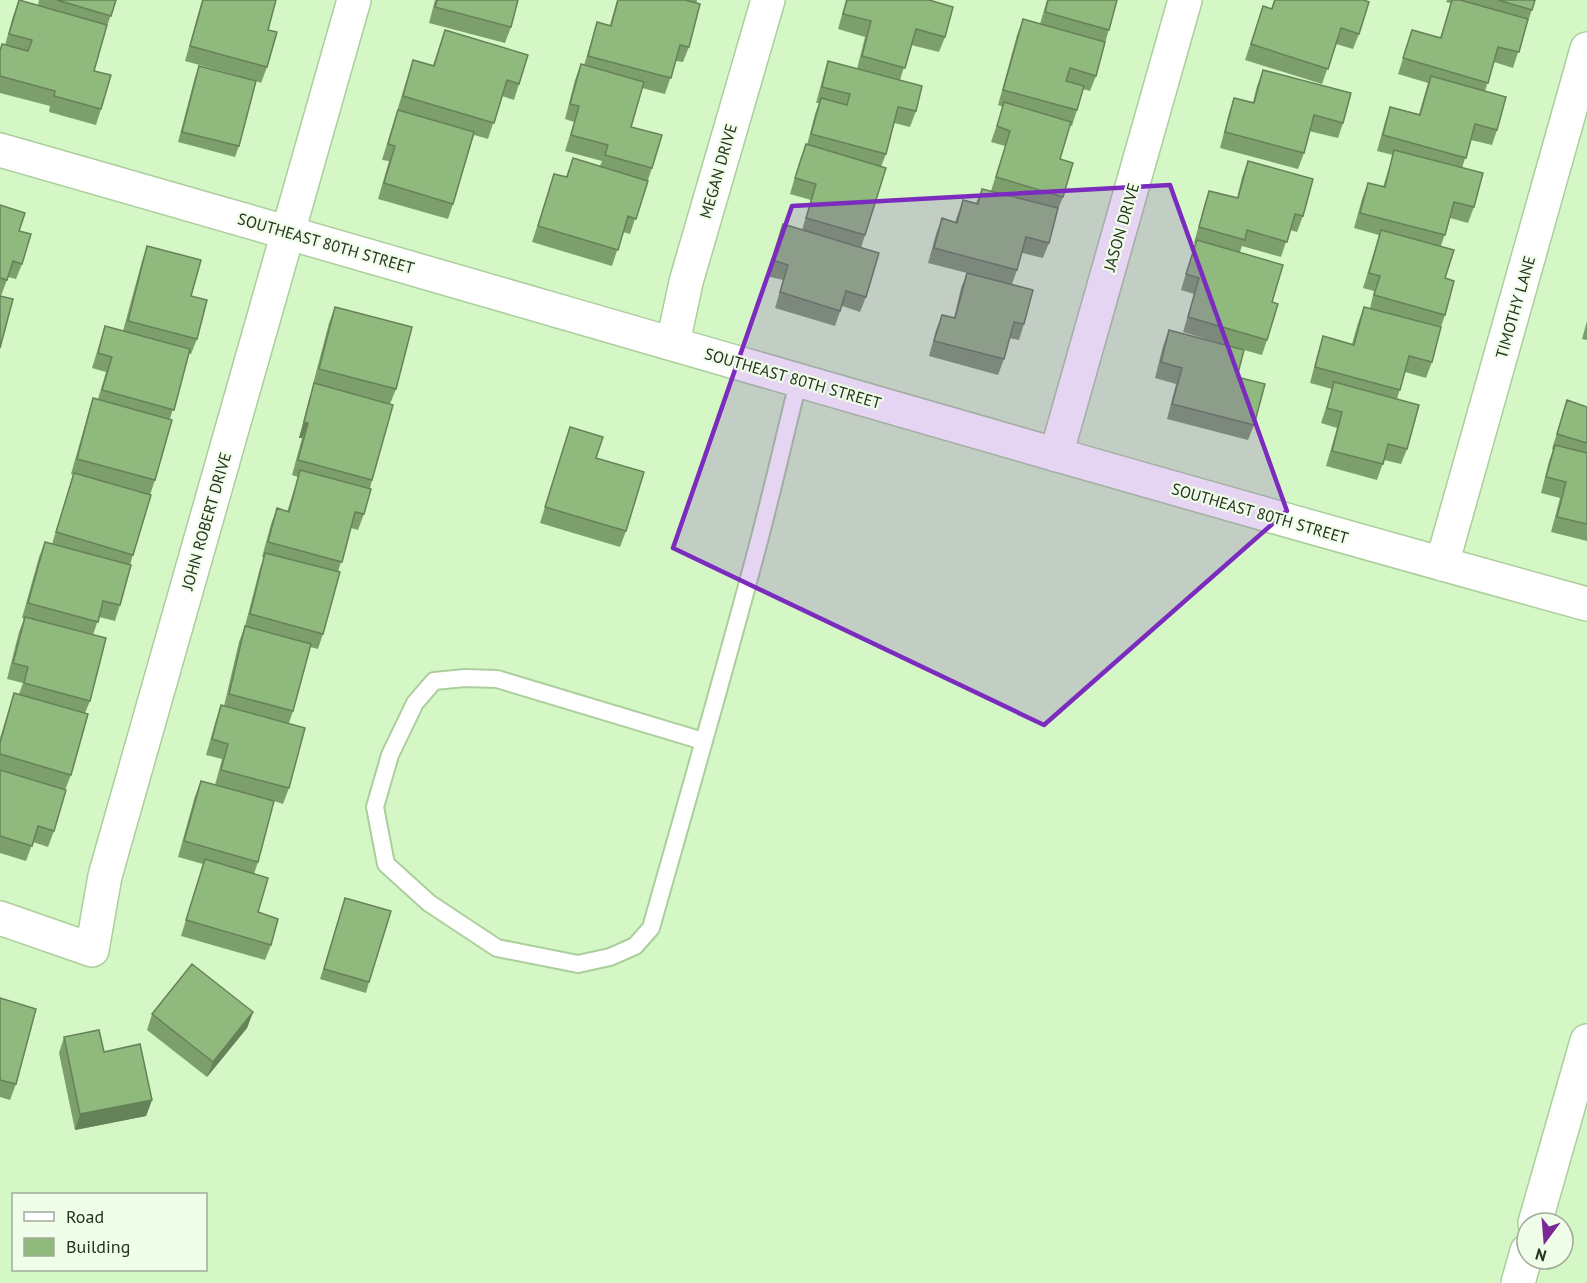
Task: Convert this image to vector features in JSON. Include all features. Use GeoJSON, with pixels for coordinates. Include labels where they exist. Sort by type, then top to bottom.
{"type":"FeatureCollection","features":[{"type":"Feature","properties":{"kind":"street","name":"JOHN ROBERT DRIVE"},"geometry":{"type":"LineString","coordinates":[[0,918],[92,950],[105,876],[354,0]]}},
{"type":"Feature","properties":{"kind":"street","name":"MEGAN DRIVE"},"geometry":{"type":"LineString","coordinates":[[673,343],[686,282],[768,0]]}},
{"type":"Feature","properties":{"kind":"street","name":"JASON DRIVE"},"geometry":{"type":"LineString","coordinates":[[1056,454],[1185,0]]}},
{"type":"Feature","properties":{"kind":"street","name":"TIMOTHY LANE"},"geometry":{"type":"LineString","coordinates":[[1443,564],[1587,49]]}},
{"type":"Feature","properties":{"kind":"street","name":"SOUTHEAST 80TH STREET"},"geometry":{"type":"LineString","coordinates":[[0,150],[1056,454],[1587,604]]}},
{"type":"Feature","properties":{"kind":"street"},"geometry":{"type":"LineString","coordinates":[[1538,1211],[1587,1041]]}},
{"type":"Feature","properties":{"kind":"lane"},"geometry":{"type":"LineString","coordinates":[[703,741],[497,679],[465,678],[434,681],[415,703],[390,755],[375,807],[386,864],[429,903],[497,948],[578,964],[610,957],[635,946],[651,928],[755,555],[799,379]]}},
{"type":"Feature","properties":{"kind":"highlighted area"},"geometry":{"type":"Polygon","coordinates":[[[1170,185],[1287,511],[1044,725],[673,548],[792,206],[1170,185]]]}},
{"type":"Feature","properties":{"kind":"building"},"geometry":{"type":"Polygon","coordinates":[[[19,0],[107,25],[94,71],[111,75],[101,109],[54,96],[55,91],[0,76],[2,44],[28,51],[32,40],[9,34],[19,0]]]}},
{"type":"Feature","properties":{"kind":"building"},"geometry":{"type":"Polygon","coordinates":[[[57,0],[116,0],[111,16],[57,0]]]}},
{"type":"Feature","properties":{"kind":"building"},"geometry":{"type":"Polygon","coordinates":[[[203,0],[276,0],[268,30],[277,32],[267,67],[190,46],[203,0]]]}},
{"type":"Feature","properties":{"kind":"building"},"geometry":{"type":"Polygon","coordinates":[[[437,0],[518,0],[511,27],[435,7],[437,0]]]}},
{"type":"Feature","properties":{"kind":"building"},"geometry":{"type":"Polygon","coordinates":[[[618,0],[685,0],[700,4],[689,47],[680,45],[671,78],[588,56],[597,22],[611,26],[618,0]]]}},
{"type":"Feature","properties":{"kind":"building"},"geometry":{"type":"Polygon","coordinates":[[[847,0],[929,0],[953,7],[945,37],[916,29],[905,68],[862,56],[871,21],[843,14],[847,0]]]}},
{"type":"Feature","properties":{"kind":"building"},"geometry":{"type":"Polygon","coordinates":[[[1048,0],[1117,0],[1109,30],[1045,12],[1048,0]]]}},
{"type":"Feature","properties":{"kind":"building"},"geometry":{"type":"Polygon","coordinates":[[[1275,0],[1364,0],[1369,2],[1359,34],[1341,28],[1328,69],[1251,44],[1263,6],[1272,9],[1275,0]]]}},
{"type":"Feature","properties":{"kind":"building"},"geometry":{"type":"Polygon","coordinates":[[[1452,0],[1460,0],[1528,19],[1519,52],[1498,47],[1488,83],[1403,58],[1412,30],[1441,38],[1452,0]]]}},
{"type":"Feature","properties":{"kind":"building"},"geometry":{"type":"Polygon","coordinates":[[[1498,0],[1535,0],[1532,10],[1498,0]]]}},
{"type":"Feature","properties":{"kind":"building"},"geometry":{"type":"Polygon","coordinates":[[[1023,19],[1105,42],[1096,76],[1070,68],[1066,81],[1084,86],[1077,110],[1003,90],[1023,19]]]}},
{"type":"Feature","properties":{"kind":"building"},"geometry":{"type":"Polygon","coordinates":[[[445,30],[528,55],[519,84],[507,80],[494,123],[403,96],[413,60],[434,66],[445,30]]]}},
{"type":"Feature","properties":{"kind":"building"},"geometry":{"type":"Polygon","coordinates":[[[828,61],[922,86],[916,111],[898,107],[886,154],[811,134],[821,98],[847,105],[850,94],[822,87],[828,61]]]}},
{"type":"Feature","properties":{"kind":"building"},"geometry":{"type":"Polygon","coordinates":[[[581,64],[644,82],[631,127],[662,135],[652,168],[605,155],[608,145],[571,135],[579,106],[570,104],[581,64]]]}},
{"type":"Feature","properties":{"kind":"building"},"geometry":{"type":"Polygon","coordinates":[[[199,66],[256,81],[239,146],[182,132],[199,66]]]}},
{"type":"Feature","properties":{"kind":"building"},"geometry":{"type":"Polygon","coordinates":[[[1263,70],[1351,93],[1343,123],[1314,115],[1304,153],[1225,132],[1234,98],[1254,103],[1263,70]]]}},
{"type":"Feature","properties":{"kind":"building"},"geometry":{"type":"Polygon","coordinates":[[[1431,76],[1506,97],[1497,130],[1475,124],[1466,158],[1383,135],[1390,107],[1420,115],[1431,76]]]}},
{"type":"Feature","properties":{"kind":"building"},"geometry":{"type":"Polygon","coordinates":[[[1004,102],[1071,122],[1060,159],[1073,163],[1063,197],[996,177],[1010,131],[997,126],[1004,102]]]}},
{"type":"Feature","properties":{"kind":"building"},"geometry":{"type":"Polygon","coordinates":[[[398,110],[474,132],[453,204],[384,183],[395,146],[388,144],[398,110]]]}},
{"type":"Feature","properties":{"kind":"building"},"geometry":{"type":"Polygon","coordinates":[[[806,144],[886,168],[865,235],[806,218],[816,184],[795,178],[806,144]]]}},
{"type":"Feature","properties":{"kind":"building"},"geometry":{"type":"Polygon","coordinates":[[[1394,150],[1483,173],[1474,207],[1454,202],[1445,235],[1360,213],[1368,183],[1385,187],[1394,150]]]}},
{"type":"Feature","properties":{"kind":"building"},"geometry":{"type":"Polygon","coordinates":[[[573,158],[648,181],[636,219],[628,216],[618,250],[538,226],[554,174],[567,177],[573,158]]]}},
{"type":"Feature","properties":{"kind":"building"},"geometry":{"type":"Polygon","coordinates":[[[1248,161],[1313,179],[1303,216],[1295,214],[1287,242],[1247,230],[1245,240],[1199,227],[1209,191],[1238,198],[1248,161]]]}},
{"type":"Feature","properties":{"kind":"building"},"geometry":{"type":"Polygon","coordinates":[[[982,189],[1058,208],[1049,243],[1026,237],[1017,270],[934,248],[942,218],[957,223],[963,200],[978,204],[982,189]]]}},
{"type":"Feature","properties":{"kind":"building"},"geometry":{"type":"Polygon","coordinates":[[[0,205],[25,213],[19,231],[31,234],[22,264],[13,261],[7,280],[0,278],[0,205]]]}},
{"type":"Feature","properties":{"kind":"building"},"geometry":{"type":"Polygon","coordinates":[[[783,224],[879,253],[866,297],[846,291],[840,311],[780,292],[788,265],[772,260],[783,224]]]}},
{"type":"Feature","properties":{"kind":"building"},"geometry":{"type":"Polygon","coordinates":[[[1381,230],[1454,250],[1445,278],[1454,281],[1445,315],[1374,295],[1380,276],[1369,273],[1381,230]]]}},
{"type":"Feature","properties":{"kind":"building"},"geometry":{"type":"Polygon","coordinates":[[[1197,240],[1283,265],[1272,302],[1278,304],[1267,340],[1188,317],[1199,278],[1186,274],[1197,240]]]}},
{"type":"Feature","properties":{"kind":"building"},"geometry":{"type":"Polygon","coordinates":[[[147,246],[201,260],[191,296],[207,300],[197,339],[128,321],[147,246]]]}},
{"type":"Feature","properties":{"kind":"building"},"geometry":{"type":"Polygon","coordinates":[[[967,273],[1033,290],[1024,324],[1014,322],[1004,359],[934,341],[942,315],[955,318],[967,273]]]}},
{"type":"Feature","properties":{"kind":"building"},"geometry":{"type":"Polygon","coordinates":[[[0,296],[13,299],[0,348],[0,296]]]}},
{"type":"Feature","properties":{"kind":"building"},"geometry":{"type":"Polygon","coordinates":[[[335,307],[412,327],[396,389],[319,369],[335,307]]]}},
{"type":"Feature","properties":{"kind":"building"},"geometry":{"type":"Polygon","coordinates":[[[1364,307],[1441,327],[1432,362],[1409,356],[1400,390],[1315,367],[1323,336],[1354,345],[1364,307]]]}},
{"type":"Feature","properties":{"kind":"building"},"geometry":{"type":"Polygon","coordinates":[[[105,326],[190,349],[174,410],[102,390],[112,357],[98,353],[105,326]]]}},
{"type":"Feature","properties":{"kind":"building"},"geometry":{"type":"Polygon","coordinates":[[[1169,330],[1244,350],[1237,377],[1265,384],[1254,425],[1172,404],[1182,368],[1161,362],[1169,330]]]}},
{"type":"Feature","properties":{"kind":"building"},"geometry":{"type":"Polygon","coordinates":[[[1334,382],[1419,405],[1407,449],[1388,444],[1383,464],[1332,451],[1342,412],[1327,408],[1334,382]]]}},
{"type":"Feature","properties":{"kind":"building"},"geometry":{"type":"Polygon","coordinates":[[[314,383],[393,405],[372,480],[298,460],[308,423],[304,422],[314,383]]]}},
{"type":"Feature","properties":{"kind":"building"},"geometry":{"type":"Polygon","coordinates":[[[93,398],[172,420],[155,480],[77,459],[93,398]]]}},
{"type":"Feature","properties":{"kind":"building"},"geometry":{"type":"Polygon","coordinates":[[[1567,400],[1587,407],[1587,443],[1557,434],[1567,400]]]}},
{"type":"Feature","properties":{"kind":"building"},"geometry":{"type":"Polygon","coordinates":[[[570,427],[603,437],[596,458],[644,472],[626,531],[545,507],[570,427]]]}},
{"type":"Feature","properties":{"kind":"building"},"geometry":{"type":"Polygon","coordinates":[[[1555,445],[1587,453],[1587,524],[1557,517],[1566,482],[1546,477],[1555,445]]]}},
{"type":"Feature","properties":{"kind":"building"},"geometry":{"type":"Polygon","coordinates":[[[300,470],[371,489],[364,514],[355,512],[342,562],[268,542],[277,508],[289,512],[300,470]]]}},
{"type":"Feature","properties":{"kind":"building"},"geometry":{"type":"Polygon","coordinates":[[[74,473],[151,495],[133,555],[56,532],[74,473]]]}},
{"type":"Feature","properties":{"kind":"building"},"geometry":{"type":"Polygon","coordinates":[[[45,542],[131,565],[120,605],[103,601],[98,622],[28,603],[45,542]]]}},
{"type":"Feature","properties":{"kind":"building"},"geometry":{"type":"Polygon","coordinates":[[[265,553],[340,572],[323,634],[250,614],[265,553]]]}},
{"type":"Feature","properties":{"kind":"building"},"geometry":{"type":"Polygon","coordinates":[[[25,617],[106,638],[90,701],[24,683],[28,667],[13,663],[25,617]]]}},
{"type":"Feature","properties":{"kind":"building"},"geometry":{"type":"Polygon","coordinates":[[[245,626],[311,644],[293,711],[229,694],[245,626]]]}},
{"type":"Feature","properties":{"kind":"building"},"geometry":{"type":"Polygon","coordinates":[[[14,693],[88,714],[71,775],[0,754],[0,743],[14,693]]]}},
{"type":"Feature","properties":{"kind":"building"},"geometry":{"type":"Polygon","coordinates":[[[221,705],[305,728],[289,788],[221,770],[228,744],[212,739],[221,705]]]}},
{"type":"Feature","properties":{"kind":"building"},"geometry":{"type":"Polygon","coordinates":[[[0,770],[66,790],[54,831],[38,826],[32,846],[0,836],[0,770]]]}},
{"type":"Feature","properties":{"kind":"building"},"geometry":{"type":"Polygon","coordinates":[[[201,781],[274,801],[258,862],[184,841],[201,781]]]}},
{"type":"Feature","properties":{"kind":"building"},"geometry":{"type":"Polygon","coordinates":[[[205,859],[268,878],[258,912],[278,919],[271,945],[186,920],[205,859]]]}},
{"type":"Feature","properties":{"kind":"building"},"geometry":{"type":"Polygon","coordinates":[[[345,898],[391,911],[369,982],[324,969],[345,898]]]}},
{"type":"Feature","properties":{"kind":"building"},"geometry":{"type":"Polygon","coordinates":[[[192,964],[253,1012],[213,1062],[152,1014],[192,964]]]}},
{"type":"Feature","properties":{"kind":"building"},"geometry":{"type":"Polygon","coordinates":[[[0,998],[36,1009],[16,1084],[0,1080],[0,998]]]}},
{"type":"Feature","properties":{"kind":"building"},"geometry":{"type":"Polygon","coordinates":[[[99,1030],[104,1052],[140,1044],[152,1100],[80,1114],[64,1037],[99,1030]]]}}]}
